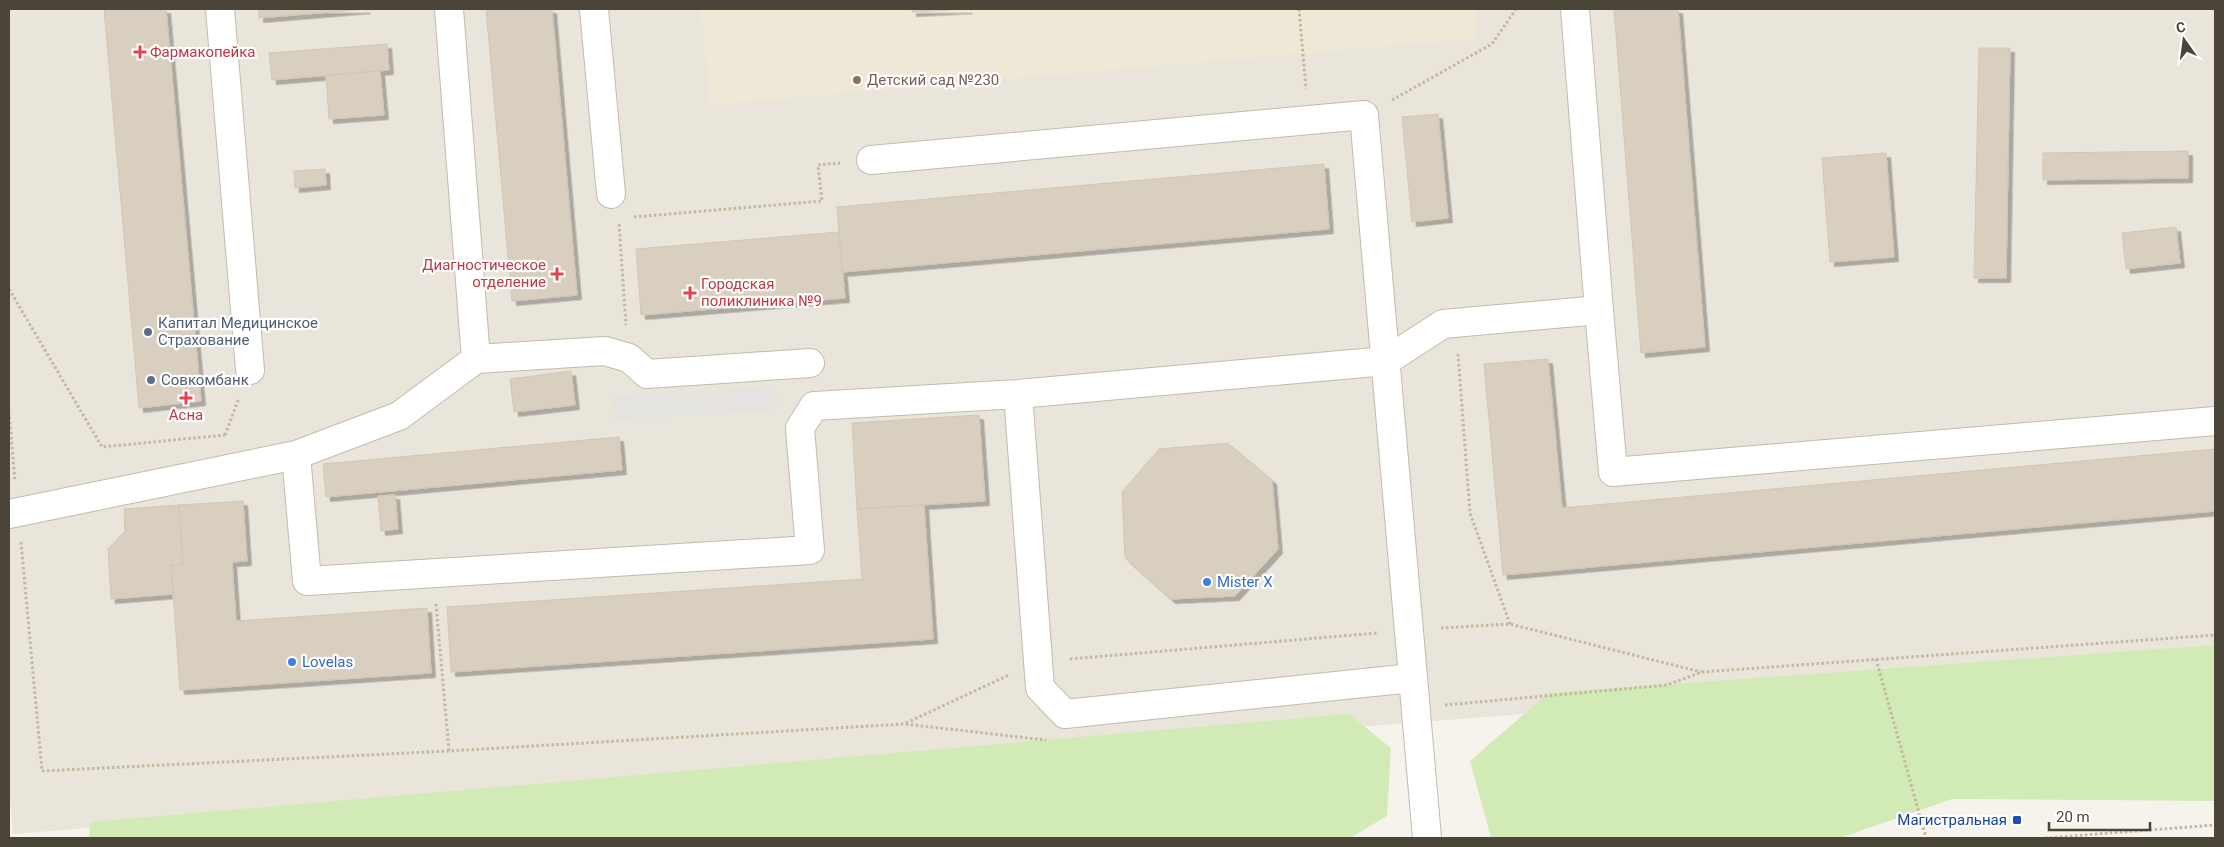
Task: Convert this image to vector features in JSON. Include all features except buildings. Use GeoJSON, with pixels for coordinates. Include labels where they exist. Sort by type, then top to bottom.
{"type":"FeatureCollection","features":[{"type":"Feature","properties":{"kind":"lane"},"geometry":{"type":"LineString","coordinates":[[220,9],[250,370]]}},
{"type":"Feature","properties":{"kind":"lane"},"geometry":{"type":"LineString","coordinates":[[449,9],[476,359]]}},
{"type":"Feature","properties":{"kind":"lane"},"geometry":{"type":"LineString","coordinates":[[594,9],[615,206]]}},
{"type":"Feature","properties":{"kind":"lane"},"geometry":{"type":"LineString","coordinates":[[1575,9],[1613,472],[2215,421]]}},
{"type":"Feature","properties":{"kind":"lane"},"geometry":{"type":"LineString","coordinates":[[871,160],[1364,114],[1427,838]]}},
{"type":"Feature","properties":{"kind":"lane"},"geometry":{"type":"LineString","coordinates":[[296,456],[307,581],[810,550],[800,428],[814,406],[1018,394],[1386,360],[1443,324],[1599,310]]}},
{"type":"Feature","properties":{"kind":"lane"},"geometry":{"type":"LineString","coordinates":[[14,513],[296,456],[399,416],[476,359],[605,351],[629,358],[647,374],[810,363]]}},
{"type":"Feature","properties":{"kind":"lane"},"geometry":{"type":"LineString","coordinates":[[1018,394],[1040,688],[1065,714],[1412,678]]}},
{"type":"Feature","properties":{"kind":"path"},"geometry":{"type":"LineString","coordinates":[[1298,9],[1308,120]]}},
{"type":"Feature","properties":{"kind":"path"},"geometry":{"type":"LineString","coordinates":[[1364,114],[1440,75],[1492,44],[1516,9]]}},
{"type":"Feature","properties":{"kind":"path"},"geometry":{"type":"LineString","coordinates":[[629,358],[615,206],[822,201],[818,164],[871,160]]}},
{"type":"Feature","properties":{"kind":"path"},"geometry":{"type":"LineString","coordinates":[[9,289],[102,447],[225,435]]}},
{"type":"Feature","properties":{"kind":"path"},"geometry":{"type":"LineString","coordinates":[[1456,323],[1470,512],[1510,624]]}},
{"type":"Feature","properties":{"kind":"path"},"geometry":{"type":"LineString","coordinates":[[214,472],[225,435],[250,370]]}},
{"type":"Feature","properties":{"kind":"path"},"geometry":{"type":"LineString","coordinates":[[9,412],[14,513],[42,771],[449,751],[904,724],[1038,662],[1408,630],[1510,624],[1702,672],[2215,635]]}},
{"type":"Feature","properties":{"kind":"path"},"geometry":{"type":"LineString","coordinates":[[433,573],[449,751]]}},
{"type":"Feature","properties":{"kind":"path"},"geometry":{"type":"LineString","coordinates":[[1876,659],[1926,838]]}},
{"type":"Feature","properties":{"kind":"path"},"geometry":{"type":"LineString","coordinates":[[2045,838],[2215,825]]}},
{"type":"Feature","properties":{"kind":"shaded area"},"geometry":{"type":"Polygon","coordinates":[[[9,9],[2215,9],[2215,659],[13,834],[9,790],[9,9]]]}},
{"type":"Feature","properties":{"kind":"shaded area","name":"Детский сад №230"},"geometry":{"type":"Polygon","coordinates":[[[701,9],[1476,9],[1478,38],[710,105],[701,9]]]}},
{"type":"Feature","properties":{"kind":"shaded area"},"geometry":{"type":"Polygon","coordinates":[[[776,386],[777,410],[614,420],[613,396],[776,386]]]}},
{"type":"Feature","properties":{"kind":"green space"},"geometry":{"type":"Polygon","coordinates":[[[2215,645],[2215,801],[1952,799],[1840,838],[1491,838],[1470,761],[1548,693],[2215,645]]]}},
{"type":"Feature","properties":{"kind":"green space"},"geometry":{"type":"Polygon","coordinates":[[[1349,714],[1391,748],[1387,816],[1350,838],[89,838],[90,822],[1349,714]]]}},
{"type":"Feature","properties":{"kind":"place","name":"Фармакопейка"},"geometry":{"type":"Point","coordinates":[140,52]}},
{"type":"Feature","properties":{"kind":"place","name":"Детский сад №230"},"geometry":{"type":"Point","coordinates":[857,80]}},
{"type":"Feature","properties":{"kind":"place","name":"Диагностическое отделение"},"geometry":{"type":"Point","coordinates":[557,274]}},
{"type":"Feature","properties":{"kind":"place","name":"Городская поликлиника №9"},"geometry":{"type":"Point","coordinates":[690,293]}},
{"type":"Feature","properties":{"kind":"place","name":"Капитал Медицинское Страхование"},"geometry":{"type":"Point","coordinates":[148,332]}},
{"type":"Feature","properties":{"kind":"place","name":"Совкомбанк"},"geometry":{"type":"Point","coordinates":[151,380]}},
{"type":"Feature","properties":{"kind":"place","name":"Асна"},"geometry":{"type":"Point","coordinates":[186,398]}},
{"type":"Feature","properties":{"kind":"place","name":"Mister X"},"geometry":{"type":"Point","coordinates":[1207,582]}},
{"type":"Feature","properties":{"kind":"place","name":"Lovelas"},"geometry":{"type":"Point","coordinates":[292,662]}},
{"type":"Feature","properties":{"kind":"place","name":"Магистральная"},"geometry":{"type":"Point","coordinates":[2017,820]}}]}
